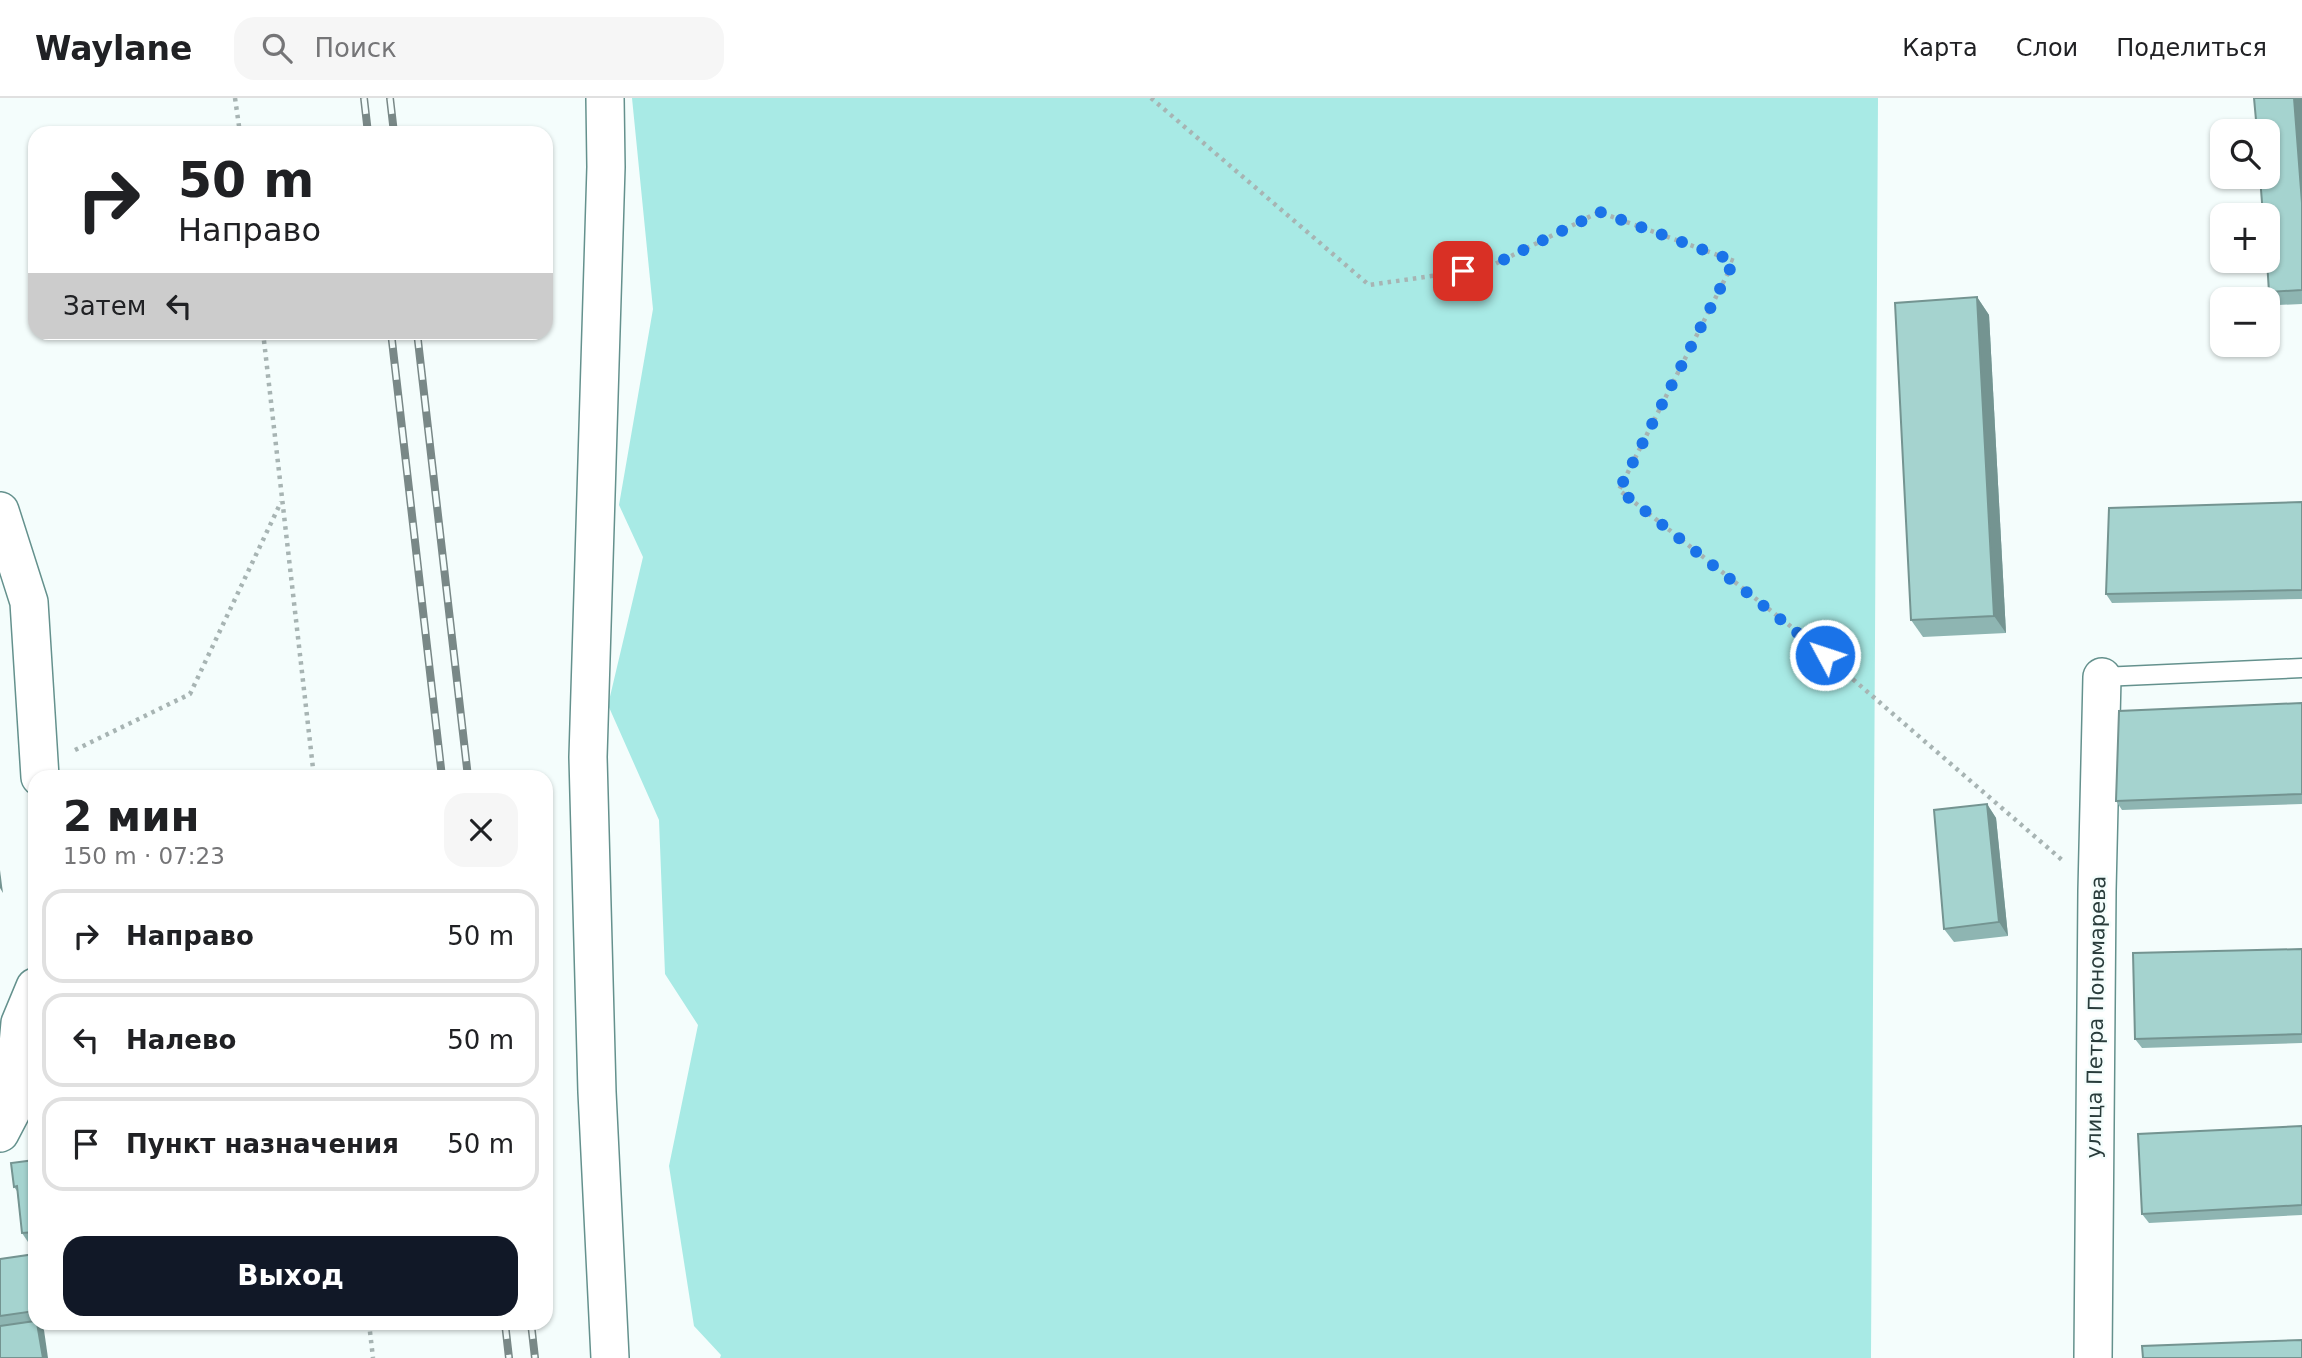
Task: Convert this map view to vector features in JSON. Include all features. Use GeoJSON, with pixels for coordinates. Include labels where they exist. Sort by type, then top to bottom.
{"type":"FeatureCollection","features":[{"type":"Feature","properties":{"kind":"street"},"geometry":{"type":"LineString","coordinates":[[605,98],[606,180],[588,757],[597,1091],[611,1358]]}},
{"type":"Feature","properties":{"kind":"street"},"geometry":{"type":"LineString","coordinates":[[0,511],[29,602],[40,770]]}},
{"type":"Feature","properties":{"kind":"street","name":"улица Петра Пономарева"},"geometry":{"type":"LineString","coordinates":[[2093,1358],[2097,891],[2102,677]]}},
{"type":"Feature","properties":{"kind":"street"},"geometry":{"type":"LineString","coordinates":[[0,1133],[12,1110],[10,1023],[28,997]]}},
{"type":"Feature","properties":{"kind":"lane"},"geometry":{"type":"LineString","coordinates":[[2102,677],[2302,668]]}},
{"type":"Feature","properties":{"kind":"path"},"geometry":{"type":"LineString","coordinates":[[235,98],[239,126]]}},
{"type":"Feature","properties":{"kind":"path"},"geometry":{"type":"LineString","coordinates":[[1151,98],[1369,285],[1487,268],[1600,212],[1734,261],[1619,490],[1804,637],[2097,891]]}},
{"type":"Feature","properties":{"kind":"path"},"geometry":{"type":"LineString","coordinates":[[264,340],[313,770]]}},
{"type":"Feature","properties":{"kind":"path"},"geometry":{"type":"LineString","coordinates":[[44,770],[190,694],[282,500]]}},
{"type":"Feature","properties":{"kind":"path"},"geometry":{"type":"LineString","coordinates":[[370,1330],[373,1358]]}},
{"type":"Feature","properties":{"kind":"shaded area"},"geometry":{"type":"Polygon","coordinates":[[[632,98],[1878,98],[1871,1358],[720,1358],[721,1355],[694,1326],[669,1166],[698,1025],[665,974],[659,820],[608,705],[643,557],[619,505],[653,309],[632,98]]]}},
{"type":"Feature","properties":{"kind":"building"},"geometry":{"type":"Polygon","coordinates":[[[2254,98],[2294,98],[2302,203],[2302,290],[2280,291],[2280,287],[2269,287],[2268,273],[2280,273],[2280,203],[2262,203],[2261,189],[2280,189],[2280,119],[2256,119],[2254,98]]]}},
{"type":"Feature","properties":{"kind":"building"},"geometry":{"type":"Polygon","coordinates":[[[1977,297],[1994,616],[1911,620],[1895,303],[1977,297]]]}},
{"type":"Feature","properties":{"kind":"building"},"geometry":{"type":"Polygon","coordinates":[[[2302,502],[2302,590],[2106,594],[2109,508],[2302,502]]]}},
{"type":"Feature","properties":{"kind":"building"},"geometry":{"type":"Polygon","coordinates":[[[2302,703],[2302,794],[2116,801],[2119,711],[2302,703]]]}},
{"type":"Feature","properties":{"kind":"building"},"geometry":{"type":"Polygon","coordinates":[[[1987,804],[1999,922],[1944,929],[1934,810],[1987,804]]]}},
{"type":"Feature","properties":{"kind":"building"},"geometry":{"type":"Polygon","coordinates":[[[2302,949],[2302,1034],[2135,1039],[2133,953],[2302,949]]]}},
{"type":"Feature","properties":{"kind":"building"},"geometry":{"type":"Polygon","coordinates":[[[2302,1126],[2302,1205],[2142,1214],[2138,1134],[2302,1126]]]}},
{"type":"Feature","properties":{"kind":"building"},"geometry":{"type":"Polygon","coordinates":[[[28,1161],[28,1233],[22,1233],[17,1186],[14,1187],[11,1163],[28,1161]]]}},
{"type":"Feature","properties":{"kind":"building"},"geometry":{"type":"Polygon","coordinates":[[[28,1255],[28,1312],[0,1316],[0,1259],[28,1255]]]}},
{"type":"Feature","properties":{"kind":"building"},"geometry":{"type":"Polygon","coordinates":[[[28,1322],[28,1330],[38,1330],[43,1358],[0,1358],[0,1326],[28,1322]]]}},
{"type":"Feature","properties":{"kind":"building"},"geometry":{"type":"Polygon","coordinates":[[[2302,1340],[2302,1358],[2143,1358],[2142,1346],[2302,1340]]]}},
{"type":"Feature","properties":{"kind":"railway"},"geometry":{"type":"LineString","coordinates":[[364,98],[367,126]]}},
{"type":"Feature","properties":{"kind":"railway"},"geometry":{"type":"LineString","coordinates":[[390,98],[393,126]]}},
{"type":"Feature","properties":{"kind":"railway"},"geometry":{"type":"LineString","coordinates":[[392,340],[441,770]]}},
{"type":"Feature","properties":{"kind":"railway"},"geometry":{"type":"LineString","coordinates":[[418,340],[467,770]]}},
{"type":"Feature","properties":{"kind":"railway"},"geometry":{"type":"LineString","coordinates":[[506,1330],[509,1358]]}},
{"type":"Feature","properties":{"kind":"railway"},"geometry":{"type":"LineString","coordinates":[[532,1330],[535,1358]]}},
{"type":"Feature","properties":{"kind":"route"},"geometry":{"type":"LineString","coordinates":[[1463,271],[1487,268],[1600,212],[1734,261],[1619,490],[1825,655]]}}]}
